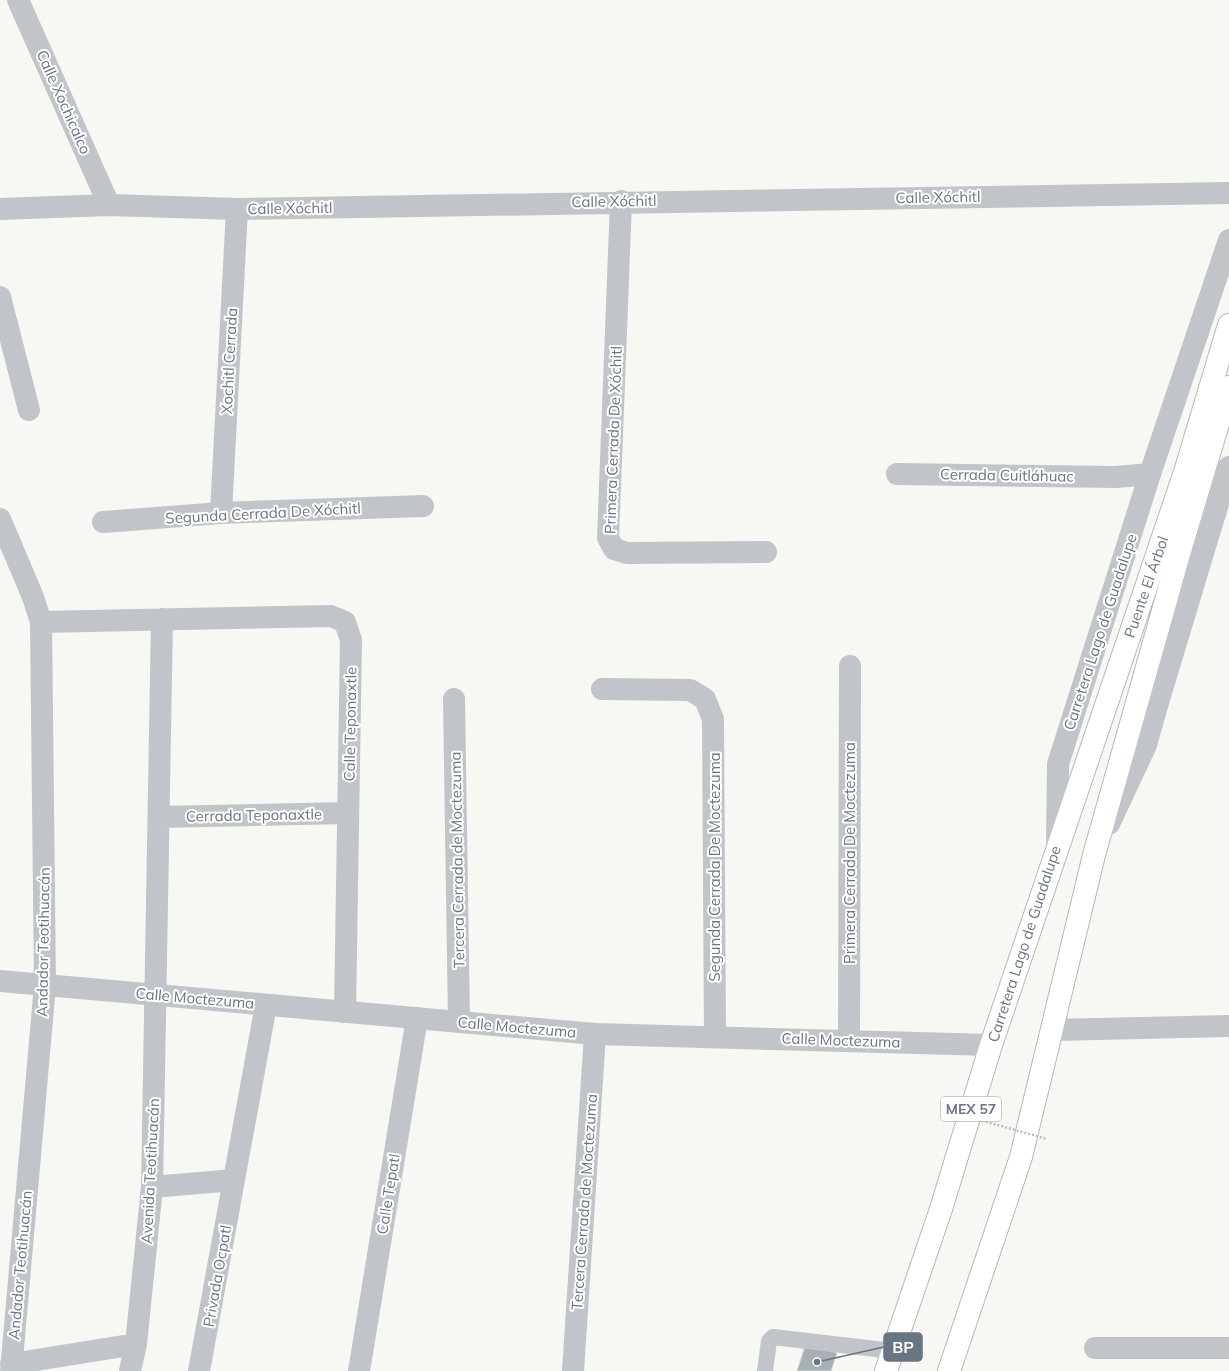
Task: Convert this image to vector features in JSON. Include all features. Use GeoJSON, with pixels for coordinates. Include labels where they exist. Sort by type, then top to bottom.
{"type":"FeatureCollection","features":[{"type":"Feature","properties":{"kind":"main road","name":"Puente El Árbol"},"geometry":{"type":"LineString","coordinates":[[1058,847],[1185,472],[1229,325]]}},
{"type":"Feature","properties":{"kind":"main road","name":"Puente El Árbol"},"geometry":{"type":"LineString","coordinates":[[1094,855],[1229,387]]}},
{"type":"Feature","properties":{"kind":"main road","name":"Carretera Lago de Guadalupe"},"geometry":{"type":"LineString","coordinates":[[886,1371],[941,1209],[991,1045],[1058,847]]}},
{"type":"Feature","properties":{"kind":"main road"},"geometry":{"type":"LineString","coordinates":[[949,1371],[1021,1157],[1053,1030],[1094,855]]}},
{"type":"Feature","properties":{"kind":"street","name":"Calle Xochicalco"},"geometry":{"type":"LineString","coordinates":[[18,0],[109,204]]}},
{"type":"Feature","properties":{"kind":"street","name":"Calle Xóchitl"},"geometry":{"type":"LineString","coordinates":[[0,209],[109,204],[237,209],[621,201],[1229,192]]}},
{"type":"Feature","properties":{"kind":"street","name":"Primera Cerrada De Xóchitl"},"geometry":{"type":"LineString","coordinates":[[621,201],[608,538],[614,550],[627,553],[766,552]]}},
{"type":"Feature","properties":{"kind":"street","name":"Xochitl Cerrada"},"geometry":{"type":"LineString","coordinates":[[221,513],[237,209]]}},
{"type":"Feature","properties":{"kind":"street","name":"Carretera Lago de Guadalupe"},"geometry":{"type":"LineString","coordinates":[[1058,847],[1058,764],[1150,474],[1229,240]]}},
{"type":"Feature","properties":{"kind":"street"},"geometry":{"type":"LineString","coordinates":[[0,297],[29,410]]}},
{"type":"Feature","properties":{"kind":"street"},"geometry":{"type":"LineString","coordinates":[[1094,855],[1146,745],[1229,467]]}},
{"type":"Feature","properties":{"kind":"street","name":"Cerrada Cuitláhuac"},"geometry":{"type":"LineString","coordinates":[[897,474],[1116,477],[1150,474]]}},
{"type":"Feature","properties":{"kind":"street","name":"Segunda Cerrada De Xóchitl"},"geometry":{"type":"LineString","coordinates":[[103,522],[221,513],[423,506]]}},
{"type":"Feature","properties":{"kind":"street","name":"Andador Teotihuacán"},"geometry":{"type":"LineString","coordinates":[[0,519],[33,597],[40,622],[45,985],[11,1368]]}},
{"type":"Feature","properties":{"kind":"street","name":"Calle Teponaxtle"},"geometry":{"type":"LineString","coordinates":[[40,622],[331,616],[345,622],[351,640],[345,1012]]}},
{"type":"Feature","properties":{"kind":"street"},"geometry":{"type":"LineString","coordinates":[[155,994],[162,620]]}},
{"type":"Feature","properties":{"kind":"street","name":"Primera Cerrada De Moctezuma"},"geometry":{"type":"LineString","coordinates":[[849,1041],[850,666]]}},
{"type":"Feature","properties":{"kind":"street","name":"Segunda Cerrada De Moctezuma"},"geometry":{"type":"LineString","coordinates":[[602,689],[690,690],[705,699],[713,719],[715,1037]]}},
{"type":"Feature","properties":{"kind":"street","name":"Tercera Cerrada de Moctezuma"},"geometry":{"type":"LineString","coordinates":[[454,698],[460,1022]]}},
{"type":"Feature","properties":{"kind":"street","name":"Cerrada Teponaxtle"},"geometry":{"type":"LineString","coordinates":[[159,817],[348,812]]}},
{"type":"Feature","properties":{"kind":"street","name":"Calle Moctezuma"},"geometry":{"type":"LineString","coordinates":[[0,981],[595,1034],[991,1045]]}},
{"type":"Feature","properties":{"kind":"street","name":"Avenida Teotihuacán"},"geometry":{"type":"LineString","coordinates":[[130,1371],[136,1344],[152,1187],[155,994]]}},
{"type":"Feature","properties":{"kind":"street","name":"Privada Ocpatl"},"geometry":{"type":"LineString","coordinates":[[199,1371],[266,1005]]}},
{"type":"Feature","properties":{"kind":"street","name":"Calle Tepatl"},"geometry":{"type":"LineString","coordinates":[[359,1371],[417,1018]]}},
{"type":"Feature","properties":{"kind":"street"},"geometry":{"type":"LineString","coordinates":[[1053,1030],[1229,1026]]}},
{"type":"Feature","properties":{"kind":"street","name":"Tercera Cerrada de Moctezuma"},"geometry":{"type":"LineString","coordinates":[[573,1371],[595,1034]]}},
{"type":"Feature","properties":{"kind":"street"},"geometry":{"type":"LineString","coordinates":[[152,1187],[234,1180]]}},
{"type":"Feature","properties":{"kind":"street"},"geometry":{"type":"LineString","coordinates":[[11,1368],[136,1344]]}},
{"type":"Feature","properties":{"kind":"street"},"geometry":{"type":"LineString","coordinates":[[1095,1348],[1229,1348]]}},
{"type":"Feature","properties":{"kind":"lane"},"geometry":{"type":"LineString","coordinates":[[765,1371],[769,1341],[773,1337],[893,1351]]}},
{"type":"Feature","properties":{"kind":"path"},"geometry":{"type":"LineString","coordinates":[[955,1114],[1047,1139]]}},
{"type":"Feature","properties":{"kind":"building"},"geometry":{"type":"Polygon","coordinates":[[[806,1343],[837,1353],[831,1371],[797,1371],[806,1343]]]}},
{"type":"Feature","properties":{"kind":"place","name":"BP"},"geometry":{"type":"Point","coordinates":[817,1362]}}]}
